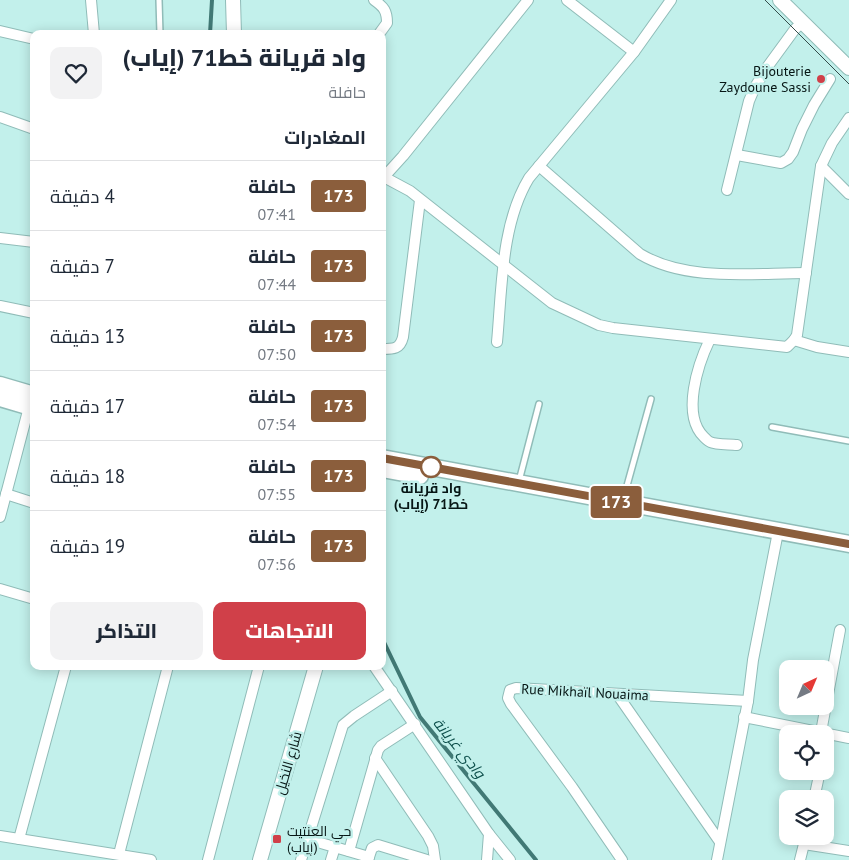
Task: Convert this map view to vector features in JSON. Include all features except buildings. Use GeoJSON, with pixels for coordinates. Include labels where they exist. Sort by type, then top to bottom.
{"type":"FeatureCollection","features":[{"type":"Feature","properties":{"kind":"highway"},"geometry":{"type":"LineString","coordinates":[[0,385],[30,402]]}},
{"type":"Feature","properties":{"kind":"highway"},"geometry":{"type":"LineString","coordinates":[[0,398],[30,403]]}},
{"type":"Feature","properties":{"kind":"highway"},"geometry":{"type":"LineString","coordinates":[[386,459],[622,503],[849,553]]}},
{"type":"Feature","properties":{"kind":"highway"},"geometry":{"type":"LineString","coordinates":[[386,470],[777,537],[849,544]]}},
{"type":"Feature","properties":{"kind":"main road"},"geometry":{"type":"LineString","coordinates":[[233,0],[234,30]]}},
{"type":"Feature","properties":{"kind":"main road"},"geometry":{"type":"LineString","coordinates":[[780,0],[849,68]]}},
{"type":"Feature","properties":{"kind":"main road","name":"شارع النخيل"},"geometry":{"type":"LineString","coordinates":[[260,860],[315,670]]}},
{"type":"Feature","properties":{"kind":"street"},"geometry":{"type":"LineString","coordinates":[[91,0],[94,30]]}},
{"type":"Feature","properties":{"kind":"street"},"geometry":{"type":"LineString","coordinates":[[374,0],[383,6],[387,13],[387,23],[382,30]]}},
{"type":"Feature","properties":{"kind":"street"},"geometry":{"type":"LineString","coordinates":[[386,174],[409,149],[528,0]]}},
{"type":"Feature","properties":{"kind":"street"},"geometry":{"type":"LineString","coordinates":[[566,0],[634,52]]}},
{"type":"Feature","properties":{"kind":"street"},"geometry":{"type":"LineString","coordinates":[[497,342],[504,266],[513,212],[520,193],[539,166],[634,52],[672,0]]}},
{"type":"Feature","properties":{"kind":"street"},"geometry":{"type":"LineString","coordinates":[[727,190],[749,102],[755,87],[795,29],[803,22]]}},
{"type":"Feature","properties":{"kind":"street"},"geometry":{"type":"LineString","coordinates":[[0,31],[30,38]]}},
{"type":"Feature","properties":{"kind":"street"},"geometry":{"type":"LineString","coordinates":[[736,155],[781,162],[788,159],[814,105],[830,79]]}},
{"type":"Feature","properties":{"kind":"street"},"geometry":{"type":"LineString","coordinates":[[0,117],[30,128]]}},
{"type":"Feature","properties":{"kind":"street"},"geometry":{"type":"LineString","coordinates":[[386,179],[410,191],[552,303],[598,324],[613,328],[780,348],[787,347],[797,334],[821,166],[832,143],[849,118]]}},
{"type":"Feature","properties":{"kind":"street"},"geometry":{"type":"LineString","coordinates":[[539,166],[640,254],[650,260],[683,270],[705,273],[806,273]]}},
{"type":"Feature","properties":{"kind":"street"},"geometry":{"type":"LineString","coordinates":[[821,166],[849,194]]}},
{"type":"Feature","properties":{"kind":"street"},"geometry":{"type":"LineString","coordinates":[[386,349],[394,349],[403,337],[420,200]]}},
{"type":"Feature","properties":{"kind":"street"},"geometry":{"type":"LineString","coordinates":[[0,238],[30,242]]}},
{"type":"Feature","properties":{"kind":"street"},"geometry":{"type":"LineString","coordinates":[[0,306],[30,312]]}},
{"type":"Feature","properties":{"kind":"street"},"geometry":{"type":"LineString","coordinates":[[710,339],[703,353],[694,382],[693,405],[696,425],[700,433],[710,442],[737,445]]}},
{"type":"Feature","properties":{"kind":"street"},"geometry":{"type":"LineString","coordinates":[[794,340],[817,347],[849,352]]}},
{"type":"Feature","properties":{"kind":"street"},"geometry":{"type":"LineString","coordinates":[[0,517],[30,410]]}},
{"type":"Feature","properties":{"kind":"street"},"geometry":{"type":"LineString","coordinates":[[6,494],[30,502]]}},
{"type":"Feature","properties":{"kind":"street"},"geometry":{"type":"LineString","coordinates":[[717,860],[777,537]]}},
{"type":"Feature","properties":{"kind":"street"},"geometry":{"type":"LineString","coordinates":[[0,589],[30,598]]}},
{"type":"Feature","properties":{"kind":"street"},"geometry":{"type":"LineString","coordinates":[[825,725],[840,630]]}},
{"type":"Feature","properties":{"kind":"street"},"geometry":{"type":"LineString","coordinates":[[19,839],[65,670]]}},
{"type":"Feature","properties":{"kind":"street"},"geometry":{"type":"LineString","coordinates":[[119,854],[167,670]]}},
{"type":"Feature","properties":{"kind":"street"},"geometry":{"type":"LineString","coordinates":[[208,860],[258,670]]}},
{"type":"Feature","properties":{"kind":"street"},"geometry":{"type":"LineString","coordinates":[[377,670],[489,834],[511,860]]}},
{"type":"Feature","properties":{"kind":"street","name":"Rue Mikhaïl Nouaima"},"geometry":{"type":"LineString","coordinates":[[622,860],[508,698],[510,690],[516,688],[748,701]]}},
{"type":"Feature","properties":{"kind":"street"},"geometry":{"type":"LineString","coordinates":[[301,860],[343,725],[392,691]]}},
{"type":"Feature","properties":{"kind":"street"},"geometry":{"type":"LineString","coordinates":[[617,694],[720,842]]}},
{"type":"Feature","properties":{"kind":"street"},"geometry":{"type":"LineString","coordinates":[[744,717],[784,725]]}},
{"type":"Feature","properties":{"kind":"street"},"geometry":{"type":"LineString","coordinates":[[349,851],[375,758],[382,746],[415,724]]}},
{"type":"Feature","properties":{"kind":"street"},"geometry":{"type":"LineString","coordinates":[[834,735],[849,738]]}},
{"type":"Feature","properties":{"kind":"street"},"geometry":{"type":"LineString","coordinates":[[375,758],[428,836],[433,846],[435,860]]}},
{"type":"Feature","properties":{"kind":"street"},"geometry":{"type":"LineString","coordinates":[[487,860],[489,834]]}},
{"type":"Feature","properties":{"kind":"street"},"geometry":{"type":"LineString","coordinates":[[0,836],[152,860]]}},
{"type":"Feature","properties":{"kind":"street"},"geometry":{"type":"LineString","coordinates":[[307,839],[369,859],[372,848],[378,845],[427,860]]}},
{"type":"Feature","properties":{"kind":"street"},"geometry":{"type":"LineString","coordinates":[[800,860],[804,845]]}},
{"type":"Feature","properties":{"kind":"street"},"geometry":{"type":"LineString","coordinates":[[825,845],[849,851]]}},
{"type":"Feature","properties":{"kind":"street"},"geometry":{"type":"LineString","coordinates":[[331,860],[335,847]]}},
{"type":"Feature","properties":{"kind":"lane"},"geometry":{"type":"LineString","coordinates":[[159,0],[160,30]]}},
{"type":"Feature","properties":{"kind":"lane"},"geometry":{"type":"LineString","coordinates":[[622,503],[651,399]]}},
{"type":"Feature","properties":{"kind":"lane"},"geometry":{"type":"LineString","coordinates":[[518,484],[539,404]]}},
{"type":"Feature","properties":{"kind":"lane"},"geometry":{"type":"LineString","coordinates":[[772,427],[849,441]]}},
{"type":"Feature","properties":{"kind":"waterway","name":"وادي غريانة"},"geometry":{"type":"LineString","coordinates":[[210,30],[212,0]]}},
{"type":"Feature","properties":{"kind":"waterway","name":"وادي غريانة"},"geometry":{"type":"LineString","coordinates":[[386,646],[420,717],[536,860]]}},
{"type":"Feature","properties":{"kind":"tram line"},"geometry":{"type":"LineString","coordinates":[[765,0],[849,84]]}},
{"type":"Feature","properties":{"kind":"bus line","name":"173"},"geometry":{"type":"LineString","coordinates":[[386,459],[849,544]]}},
{"type":"Feature","properties":{"kind":"place","name":"Bijouterie Zaydoune Sassi"},"geometry":{"type":"Point","coordinates":[821,79]}},
{"type":"Feature","properties":{"kind":"place","name":"واد قريانة خط71 (إياب)"},"geometry":{"type":"Point","coordinates":[431,467]}},
{"type":"Feature","properties":{"kind":"place","name":"حي العنتيت (إياب)"},"geometry":{"type":"Point","coordinates":[277,839]}}]}
